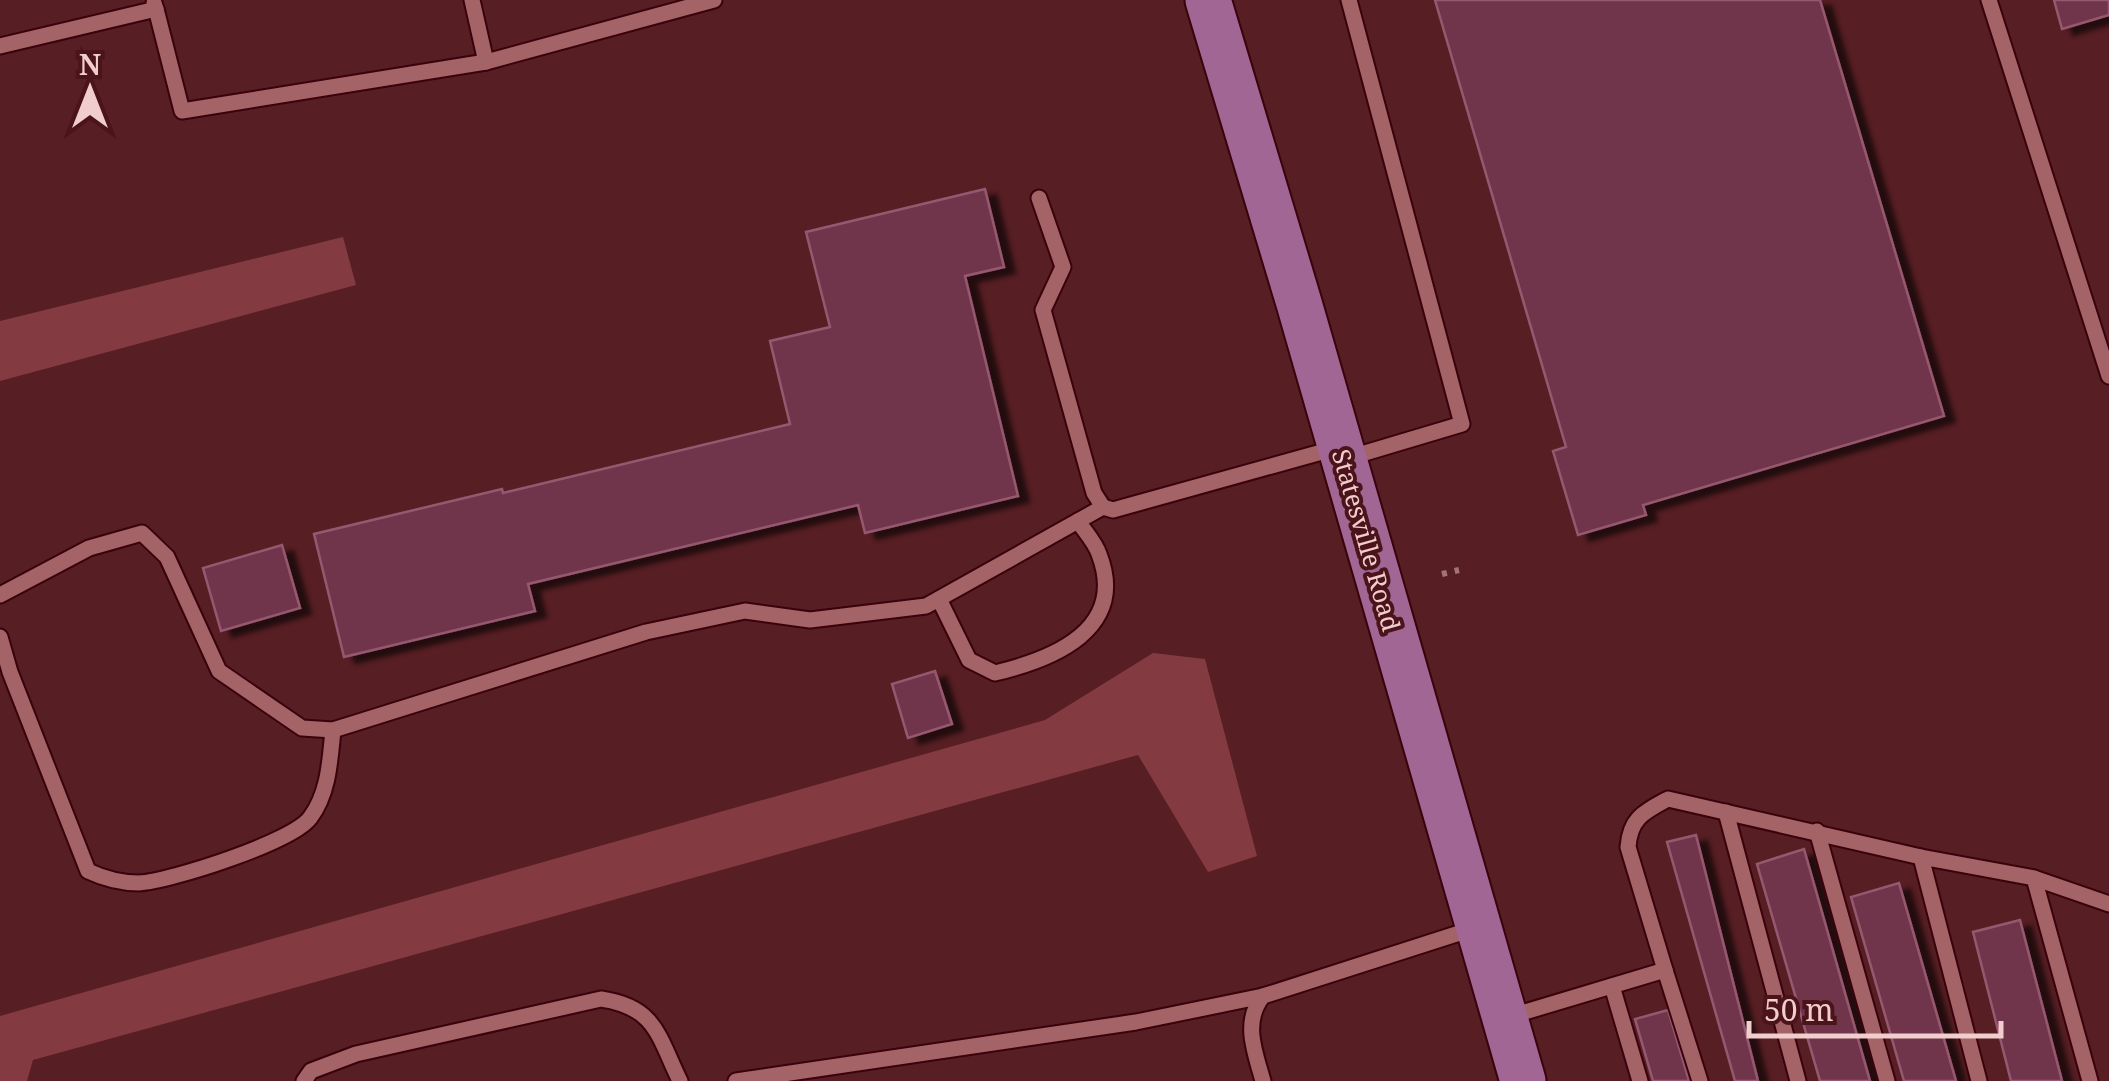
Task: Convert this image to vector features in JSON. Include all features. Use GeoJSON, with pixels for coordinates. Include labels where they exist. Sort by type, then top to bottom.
{"type":"FeatureCollection","features":[{"type":"Feature","properties":{"kind":"main road","name":"Statesville Road"},"geometry":{"type":"LineString","coordinates":[[1208,0],[1523,1081]]}},
{"type":"Feature","properties":{"kind":"lane"},"geometry":{"type":"LineString","coordinates":[[472,0],[486,62]]}},
{"type":"Feature","properties":{"kind":"lane"},"geometry":{"type":"LineString","coordinates":[[0,46],[155,4],[182,111],[486,62],[714,0]]}},
{"type":"Feature","properties":{"kind":"lane"},"geometry":{"type":"LineString","coordinates":[[1039,198],[1063,266],[1044,310],[1094,493],[1103,507],[1113,510],[1462,424],[1349,0]]}},
{"type":"Feature","properties":{"kind":"lane"},"geometry":{"type":"LineString","coordinates":[[1988,0],[2105,352],[2109,376]]}},
{"type":"Feature","properties":{"kind":"lane"},"geometry":{"type":"LineString","coordinates":[[0,594],[90,548],[142,533],[167,557],[220,671],[302,728],[333,730],[646,632],[745,612],[810,620],[926,606],[1103,507]]}},
{"type":"Feature","properties":{"kind":"lane"},"geometry":{"type":"LineString","coordinates":[[939,599],[969,660],[994,674],[1039,663],[1092,628],[1108,589],[1098,551],[1078,522]]}},
{"type":"Feature","properties":{"kind":"lane"},"geometry":{"type":"LineString","coordinates":[[0,636],[10,672],[88,872],[109,881],[142,883],[238,858],[309,820],[327,781],[333,730]]}},
{"type":"Feature","properties":{"kind":"lane"},"geometry":{"type":"LineString","coordinates":[[1700,1081],[1628,847],[1629,830],[1645,811],[1668,800],[1920,857],[2034,878],[2109,904]]}},
{"type":"Feature","properties":{"kind":"lane"},"geometry":{"type":"LineString","coordinates":[[1726,812],[1798,1081]]}},
{"type":"Feature","properties":{"kind":"lane"},"geometry":{"type":"LineString","coordinates":[[1817,832],[1887,1081]]}},
{"type":"Feature","properties":{"kind":"lane"},"geometry":{"type":"LineString","coordinates":[[1920,857],[1979,1081]]}},
{"type":"Feature","properties":{"kind":"lane"},"geometry":{"type":"LineString","coordinates":[[2034,878],[2090,1081]]}},
{"type":"Feature","properties":{"kind":"lane"},"geometry":{"type":"LineString","coordinates":[[736,1081],[1136,1022],[1262,996],[1478,927]]}},
{"type":"Feature","properties":{"kind":"lane"},"geometry":{"type":"LineString","coordinates":[[1505,1018],[1665,970]]}},
{"type":"Feature","properties":{"kind":"lane"},"geometry":{"type":"LineString","coordinates":[[1612,986],[1640,1081]]}},
{"type":"Feature","properties":{"kind":"lane"},"geometry":{"type":"LineString","coordinates":[[1262,996],[1254,1007],[1250,1031],[1263,1081]]}},
{"type":"Feature","properties":{"kind":"lane"},"geometry":{"type":"LineString","coordinates":[[304,1081],[311,1070],[356,1054],[601,998],[628,1002],[650,1020],[680,1081]]}},
{"type":"Feature","properties":{"kind":"path"},"geometry":{"type":"LineString","coordinates":[[1442,574],[1459,570]]}},
{"type":"Feature","properties":{"kind":"shaded area"},"geometry":{"type":"Polygon","coordinates":[[[343,237],[356,285],[0,381],[0,321],[343,237]]]}},
{"type":"Feature","properties":{"kind":"shaded area"},"geometry":{"type":"Polygon","coordinates":[[[1153,653],[1205,659],[1257,856],[1208,872],[1138,755],[33,1060],[27,1081],[0,1081],[0,1016],[1045,720],[1153,653]]]}},
{"type":"Feature","properties":{"kind":"building"},"geometry":{"type":"Polygon","coordinates":[[[1435,0],[1820,0],[1944,416],[1643,505],[1646,515],[1578,535],[1553,451],[1566,447],[1435,0]]]}},
{"type":"Feature","properties":{"kind":"building"},"geometry":{"type":"Polygon","coordinates":[[[2054,0],[2109,0],[2109,15],[2062,29],[2054,0]]]}},
{"type":"Feature","properties":{"kind":"building"},"geometry":{"type":"Polygon","coordinates":[[[985,189],[1004,267],[965,276],[1018,496],[865,533],[858,505],[528,584],[535,611],[344,657],[314,534],[790,424],[770,341],[830,327],[806,232],[985,189]]]}},
{"type":"Feature","properties":{"kind":"building"},"geometry":{"type":"Polygon","coordinates":[[[282,545],[300,608],[221,631],[203,568],[282,545]]]}},
{"type":"Feature","properties":{"kind":"building"},"geometry":{"type":"Polygon","coordinates":[[[935,671],[952,724],[908,738],[892,684],[935,671]]]}},
{"type":"Feature","properties":{"kind":"building"},"geometry":{"type":"Polygon","coordinates":[[[1696,835],[1758,1081],[1735,1081],[1667,842],[1696,835]]]}},
{"type":"Feature","properties":{"kind":"building"},"geometry":{"type":"Polygon","coordinates":[[[1804,849],[1870,1081],[1820,1081],[1757,864],[1804,849]]]}},
{"type":"Feature","properties":{"kind":"building"},"geometry":{"type":"Polygon","coordinates":[[[1899,883],[1956,1081],[1904,1081],[1851,897],[1899,883]]]}},
{"type":"Feature","properties":{"kind":"building"},"geometry":{"type":"Polygon","coordinates":[[[2020,920],[2062,1081],[2011,1081],[1973,932],[2020,920]]]}},
{"type":"Feature","properties":{"kind":"building"},"geometry":{"type":"Polygon","coordinates":[[[1668,1010],[1689,1081],[1653,1081],[1635,1019],[1668,1010]]]}}]}
